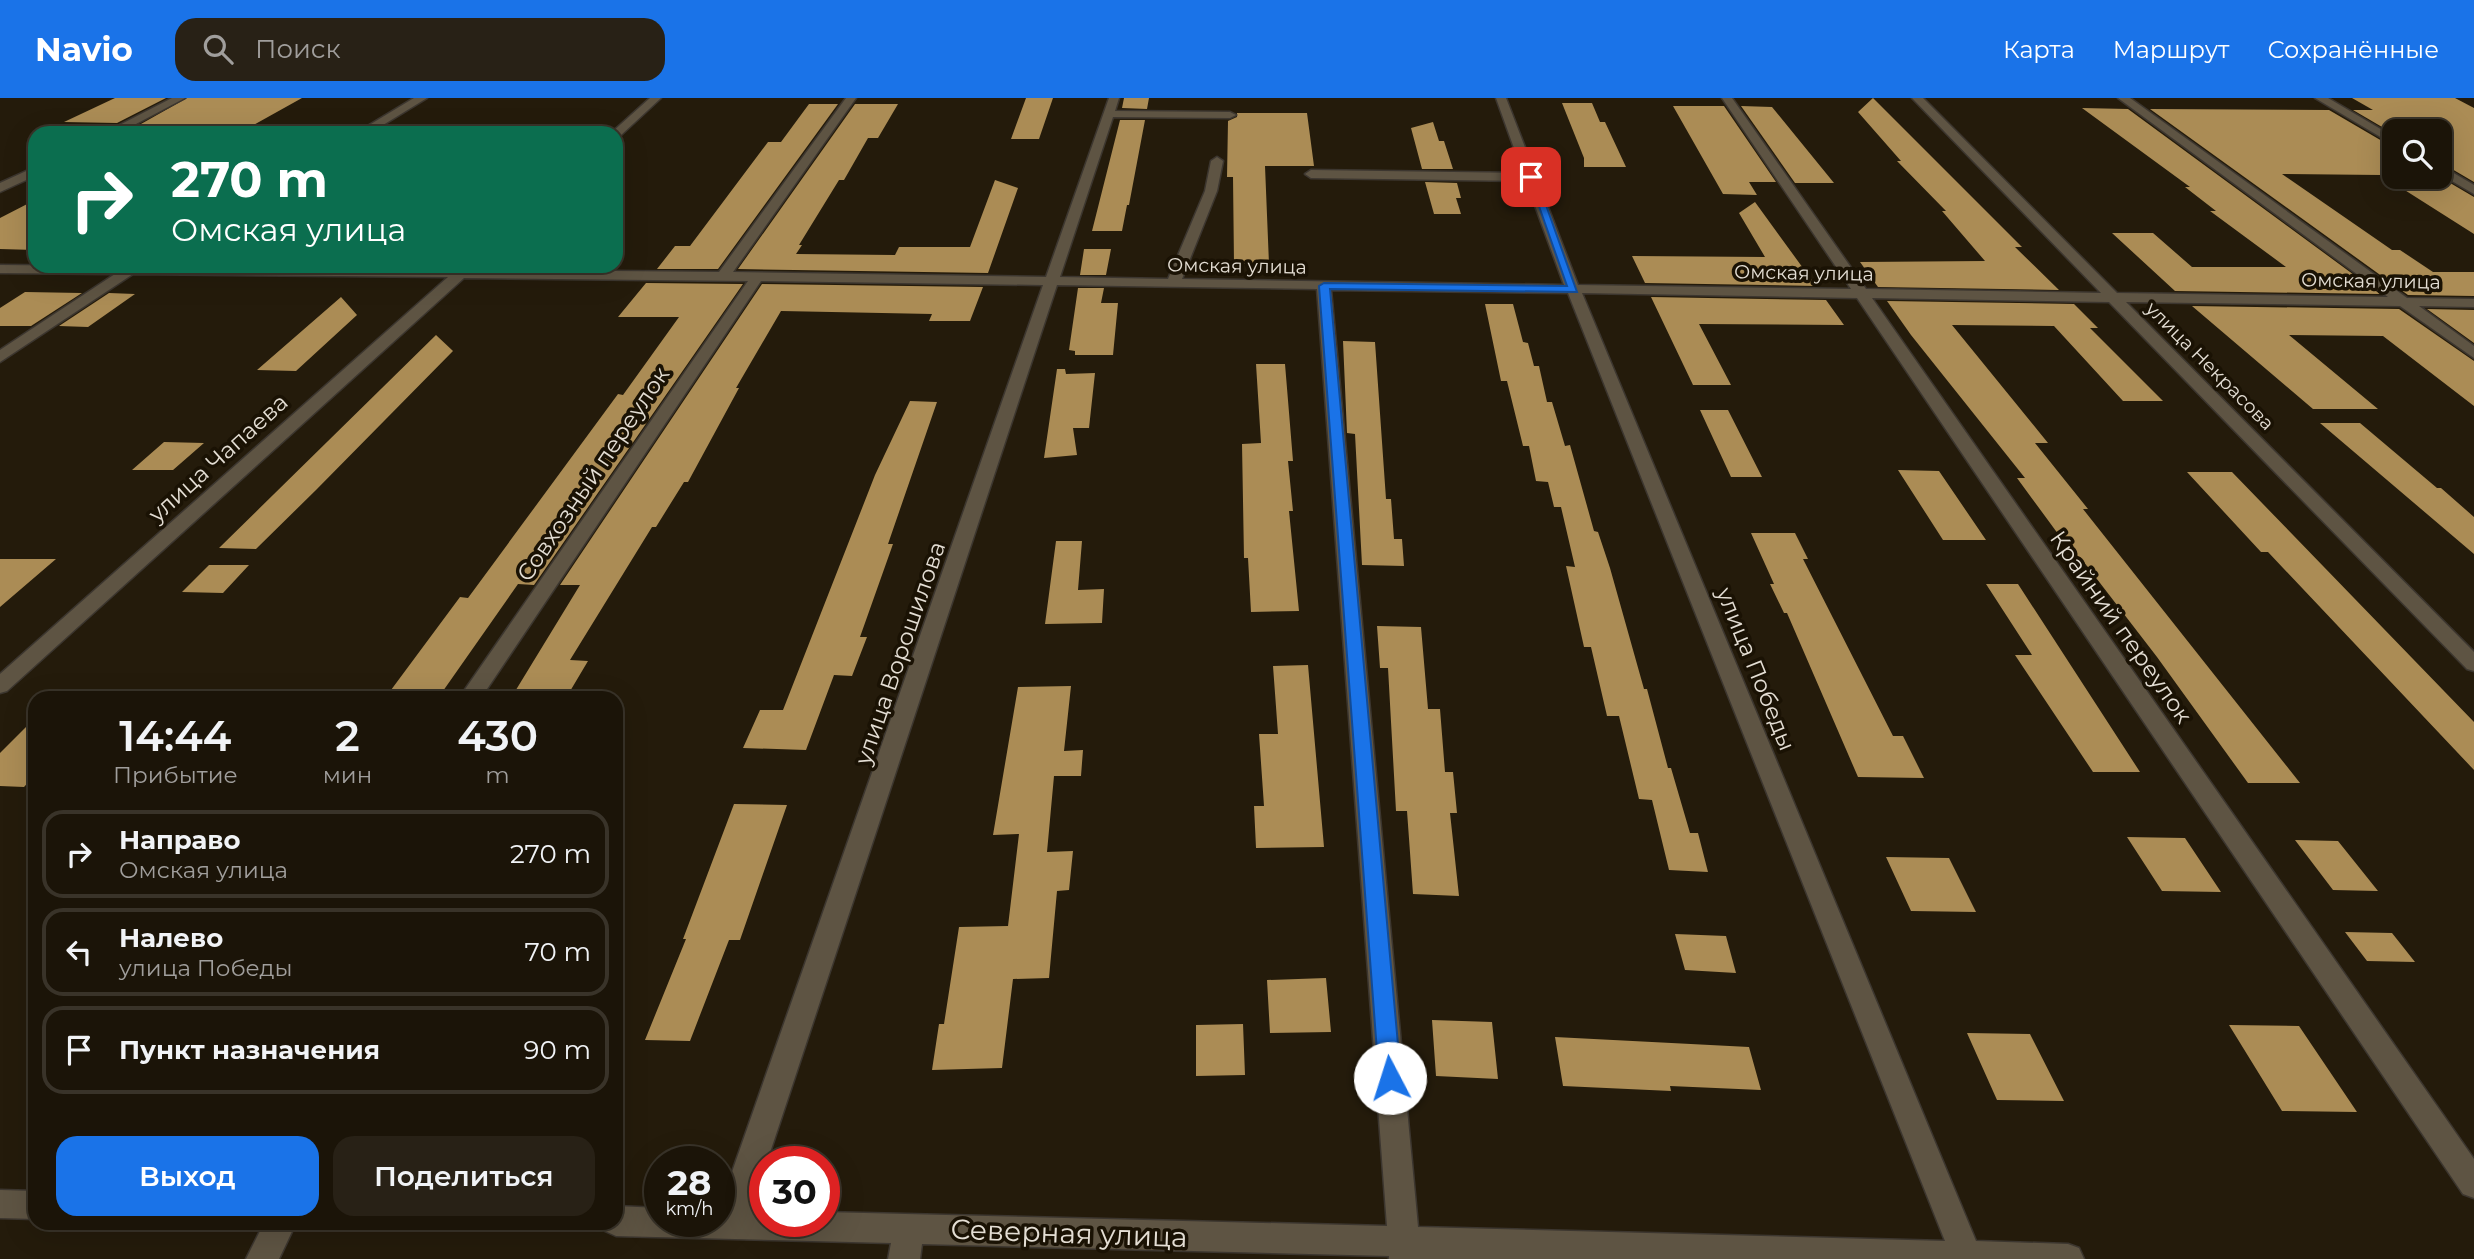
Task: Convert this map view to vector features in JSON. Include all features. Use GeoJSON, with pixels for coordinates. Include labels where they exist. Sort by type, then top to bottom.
{"type":"FeatureCollection","features":[{"type":"Feature","properties":{"kind":"street"},"geometry":{"type":"LineString","coordinates":[[124,126],[180,98]]}},
{"type":"Feature","properties":{"kind":"street"},"geometry":{"type":"LineString","coordinates":[[374,126],[422,98]]}},
{"type":"Feature","properties":{"kind":"street"},"geometry":{"type":"LineString","coordinates":[[623,128],[656,98]]}},
{"type":"Feature","properties":{"kind":"street"},"geometry":{"type":"LineString","coordinates":[[723,276],[851,98]]}},
{"type":"Feature","properties":{"kind":"street","name":"улица Победы"},"geometry":{"type":"LineString","coordinates":[[1501,98],[1573,289],[1967,1258]]}},
{"type":"Feature","properties":{"kind":"street","name":"Крайний переулок"},"geometry":{"type":"LineString","coordinates":[[1727,98],[2474,1184]]}},
{"type":"Feature","properties":{"kind":"street","name":"улица Некрасова"},"geometry":{"type":"LineString","coordinates":[[1917,98],[2474,664]]}},
{"type":"Feature","properties":{"kind":"street"},"geometry":{"type":"LineString","coordinates":[[2123,98],[2474,353]]}},
{"type":"Feature","properties":{"kind":"street"},"geometry":{"type":"LineString","coordinates":[[2320,98],[2382,135]]}},
{"type":"Feature","properties":{"kind":"street"},"geometry":{"type":"LineString","coordinates":[[1112,106],[1230,115]]}},
{"type":"Feature","properties":{"kind":"street","name":"улица Ворошилова"},"geometry":{"type":"LineString","coordinates":[[735,1212],[1112,106]]}},
{"type":"Feature","properties":{"kind":"street"},"geometry":{"type":"LineString","coordinates":[[1173,284],[1211,191],[1217,161]]}},
{"type":"Feature","properties":{"kind":"street"},"geometry":{"type":"LineString","coordinates":[[0,188],[28,174]]}},
{"type":"Feature","properties":{"kind":"street"},"geometry":{"type":"LineString","coordinates":[[1311,174],[1531,177]]}},
{"type":"Feature","properties":{"kind":"street"},"geometry":{"type":"LineString","coordinates":[[2452,176],[2474,190]]}},
{"type":"Feature","properties":{"kind":"street","name":"Омская улица"},"geometry":{"type":"LineString","coordinates":[[0,269],[28,269]]}},
{"type":"Feature","properties":{"kind":"street"},"geometry":{"type":"LineString","coordinates":[[0,357],[125,273]]}},
{"type":"Feature","properties":{"kind":"street","name":"улица Чапаева"},"geometry":{"type":"LineString","coordinates":[[0,686],[461,273]]}},
{"type":"Feature","properties":{"kind":"street","name":"Омская улица"},"geometry":{"type":"LineString","coordinates":[[594,273],[2474,303]]}},
{"type":"Feature","properties":{"kind":"street","name":"Совхозный переулок"},"geometry":{"type":"LineString","coordinates":[[475,691],[757,277]]}},
{"type":"Feature","properties":{"kind":"street"},"geometry":{"type":"LineString","coordinates":[[1324,286],[1404,1250]]}},
{"type":"Feature","properties":{"kind":"street"},"geometry":{"type":"LineString","coordinates":[[0,1204],[28,1205]]}},
{"type":"Feature","properties":{"kind":"street","name":"Северная улица"},"geometry":{"type":"LineString","coordinates":[[623,1221],[644,1222]]}},
{"type":"Feature","properties":{"kind":"street","name":"Северная улица"},"geometry":{"type":"LineString","coordinates":[[735,1224],[909,1228],[1404,1250],[2068,1259]]}},
{"type":"Feature","properties":{"kind":"street"},"geometry":{"type":"LineString","coordinates":[[904,1259],[909,1228]]}},
{"type":"Feature","properties":{"kind":"street"},"geometry":{"type":"LineString","coordinates":[[262,1259],[277,1230]]}},
{"type":"Feature","properties":{"kind":"building"},"geometry":{"type":"Polygon","coordinates":[[[115,98],[166,98],[117,123],[64,122],[115,98]]]}},
{"type":"Feature","properties":{"kind":"building"},"geometry":{"type":"Polygon","coordinates":[[[187,98],[302,98],[252,126],[141,124],[187,98]]]}},
{"type":"Feature","properties":{"kind":"building"},"geometry":{"type":"Polygon","coordinates":[[[1026,98],[1053,98],[1039,139],[1011,139],[1026,98]]]}},
{"type":"Feature","properties":{"kind":"building"},"geometry":{"type":"Polygon","coordinates":[[[1124,98],[1149,98],[1147,109],[1122,108],[1124,98]]]}},
{"type":"Feature","properties":{"kind":"building"},"geometry":{"type":"Polygon","coordinates":[[[1873,98],[2022,247],[2015,247],[2059,290],[1878,287],[1860,262],[1985,261],[1942,211],[1946,211],[1897,161],[1901,161],[1858,112],[1873,98]]]}},
{"type":"Feature","properties":{"kind":"building"},"geometry":{"type":"Polygon","coordinates":[[[2352,98],[2455,98],[2474,108],[2474,182],[2452,169],[2452,119],[2382,119],[2382,127],[2353,110],[2373,110],[2352,98]]]}},
{"type":"Feature","properties":{"kind":"building"},"geometry":{"type":"Polygon","coordinates":[[[1562,103],[1592,103],[1600,122],[1605,122],[1626,167],[1584,167],[1584,158],[1562,103]]]}},
{"type":"Feature","properties":{"kind":"building"},"geometry":{"type":"Polygon","coordinates":[[[809,104],[838,104],[718,269],[657,269],[675,246],[690,246],[768,142],[781,142],[809,104]]]}},
{"type":"Feature","properties":{"kind":"building"},"geometry":{"type":"Polygon","coordinates":[[[855,104],[898,104],[878,138],[868,138],[844,180],[839,180],[796,254],[895,255],[899,247],[970,247],[995,180],[1018,188],[988,273],[738,269],[855,104]]]}},
{"type":"Feature","properties":{"kind":"building"},"geometry":{"type":"Polygon","coordinates":[[[1673,106],[1724,106],[1776,182],[1749,182],[1757,195],[1723,194],[1673,106]]]}},
{"type":"Feature","properties":{"kind":"building"},"geometry":{"type":"Polygon","coordinates":[[[1741,106],[1772,107],[1834,183],[1795,183],[1741,106]]]}},
{"type":"Feature","properties":{"kind":"building"},"geometry":{"type":"Polygon","coordinates":[[[2082,108],[2128,109],[2380,294],[2175,291],[2112,233],[2153,233],[2192,267],[2286,267],[2210,211],[2216,211],[2185,187],[2190,187],[2082,108]]]}},
{"type":"Feature","properties":{"kind":"building"},"geometry":{"type":"Polygon","coordinates":[[[2150,109],[2329,110],[2382,141],[2382,176],[2282,174],[2392,250],[2400,250],[2433,272],[2474,272],[2474,296],[2408,295],[2150,109]]]}},
{"type":"Feature","properties":{"kind":"building"},"geometry":{"type":"Polygon","coordinates":[[[1237,113],[1307,113],[1314,166],[1265,166],[1269,264],[1234,264],[1233,177],[1227,177],[1228,121],[1237,117],[1237,113]]]}},
{"type":"Feature","properties":{"kind":"building"},"geometry":{"type":"Polygon","coordinates":[[[1120,120],[1145,120],[1129,205],[1122,231],[1092,231],[1120,120]]]}},
{"type":"Feature","properties":{"kind":"building"},"geometry":{"type":"Polygon","coordinates":[[[1433,122],[1439,141],[1444,141],[1453,169],[1422,169],[1411,128],[1433,122]]]}},
{"type":"Feature","properties":{"kind":"building"},"geometry":{"type":"Polygon","coordinates":[[[1425,182],[1457,183],[1461,198],[1456,198],[1461,214],[1434,214],[1425,182]]]}},
{"type":"Feature","properties":{"kind":"building"},"geometry":{"type":"Polygon","coordinates":[[[2452,184],[2474,197],[2474,234],[2403,189],[2452,189],[2452,184]]]}},
{"type":"Feature","properties":{"kind":"building"},"geometry":{"type":"Polygon","coordinates":[[[1755,202],[1816,286],[1645,283],[1632,256],[1765,257],[1739,213],[1755,202]]]}},
{"type":"Feature","properties":{"kind":"building"},"geometry":{"type":"Polygon","coordinates":[[[28,204],[28,250],[0,249],[0,218],[28,204]]]}},
{"type":"Feature","properties":{"kind":"building"},"geometry":{"type":"Polygon","coordinates":[[[1084,249],[1111,249],[1106,275],[1080,275],[1084,249]]]}},
{"type":"Feature","properties":{"kind":"building"},"geometry":{"type":"Polygon","coordinates":[[[646,283],[743,284],[534,585],[518,584],[443,691],[391,690],[460,597],[468,598],[618,394],[623,395],[679,317],[618,317],[646,283]]]}},
{"type":"Feature","properties":{"kind":"building"},"geometry":{"type":"Polygon","coordinates":[[[762,284],[983,287],[970,321],[929,321],[932,314],[781,311],[736,388],[739,388],[688,482],[684,482],[656,527],[652,527],[570,660],[588,661],[570,691],[515,691],[580,585],[560,585],[762,284]]]}},
{"type":"Feature","properties":{"kind":"building"},"geometry":{"type":"Polygon","coordinates":[[[1078,288],[1104,288],[1101,303],[1118,303],[1113,355],[1075,355],[1075,351],[1069,350],[1078,288]]]}},
{"type":"Feature","properties":{"kind":"building"},"geometry":{"type":"Polygon","coordinates":[[[25,292],[82,293],[31,326],[0,326],[0,308],[25,292]]]}},
{"type":"Feature","properties":{"kind":"building"},"geometry":{"type":"Polygon","coordinates":[[[109,293],[135,294],[88,327],[59,326],[109,293]]]}},
{"type":"Feature","properties":{"kind":"building"},"geometry":{"type":"Polygon","coordinates":[[[341,297],[357,315],[296,371],[257,370],[341,297]]]}},
{"type":"Feature","properties":{"kind":"building"},"geometry":{"type":"Polygon","coordinates":[[[1651,297],[1826,300],[1844,325],[1699,324],[1731,385],[1693,385],[1651,297]]]}},
{"type":"Feature","properties":{"kind":"building"},"geometry":{"type":"Polygon","coordinates":[[[1887,301],[2074,304],[2098,328],[2090,328],[2163,401],[2123,401],[2054,326],[1952,325],[2048,443],[2035,443],[2088,509],[2083,509],[2300,783],[2248,783],[2157,657],[2080,557],[2075,557],[2017,478],[2025,478],[1887,301]]]}},
{"type":"Feature","properties":{"kind":"building"},"geometry":{"type":"Polygon","coordinates":[[[1485,304],[1513,304],[1523,342],[1528,343],[1534,366],[1539,366],[1547,402],[1552,402],[1565,446],[1570,445],[1594,531],[1598,532],[1610,568],[1668,768],[1671,768],[1690,833],[1698,833],[1708,872],[1669,870],[1652,800],[1639,799],[1619,716],[1607,716],[1591,647],[1584,647],[1566,566],[1575,567],[1561,507],[1554,507],[1548,482],[1536,481],[1529,446],[1523,446],[1507,381],[1501,381],[1485,304]]]}},
{"type":"Feature","properties":{"kind":"building"},"geometry":{"type":"Polygon","coordinates":[[[2192,306],[2399,309],[2474,361],[2474,406],[2383,336],[2289,335],[2378,409],[2313,409],[2192,306]]]}},
{"type":"Feature","properties":{"kind":"building"},"geometry":{"type":"Polygon","coordinates":[[[2427,309],[2474,310],[2474,343],[2427,309]]]}},
{"type":"Feature","properties":{"kind":"building"},"geometry":{"type":"Polygon","coordinates":[[[436,335],[453,351],[256,549],[219,548],[436,335]]]}},
{"type":"Feature","properties":{"kind":"building"},"geometry":{"type":"Polygon","coordinates":[[[1343,341],[1375,342],[1386,499],[1391,499],[1394,539],[1402,539],[1404,566],[1362,565],[1355,434],[1347,433],[1343,341]]]}},
{"type":"Feature","properties":{"kind":"building"},"geometry":{"type":"Polygon","coordinates":[[[1256,364],[1285,364],[1293,461],[1288,461],[1293,511],[1289,511],[1299,611],[1251,612],[1248,558],[1244,558],[1242,444],[1261,443],[1256,364]]]}},
{"type":"Feature","properties":{"kind":"building"},"geometry":{"type":"Polygon","coordinates":[[[1057,369],[1065,369],[1066,374],[1095,373],[1089,428],[1073,428],[1077,455],[1044,458],[1057,369]]]}},
{"type":"Feature","properties":{"kind":"building"},"geometry":{"type":"Polygon","coordinates":[[[910,401],[937,402],[888,544],[893,544],[860,637],[867,637],[852,676],[834,675],[806,750],[743,748],[760,710],[783,710],[875,475],[910,401]]]}},
{"type":"Feature","properties":{"kind":"building"},"geometry":{"type":"Polygon","coordinates":[[[1700,410],[1728,410],[1762,477],[1731,477],[1700,410]]]}},
{"type":"Feature","properties":{"kind":"building"},"geometry":{"type":"Polygon","coordinates":[[[2320,423],[2360,423],[2437,488],[2441,488],[2474,517],[2474,554],[2320,423]]]}},
{"type":"Feature","properties":{"kind":"building"},"geometry":{"type":"Polygon","coordinates":[[[164,442],[204,443],[173,470],[132,470],[164,442]]]}},
{"type":"Feature","properties":{"kind":"building"},"geometry":{"type":"Polygon","coordinates":[[[1898,470],[1939,471],[1986,540],[1943,540],[1898,470]]]}},
{"type":"Feature","properties":{"kind":"building"},"geometry":{"type":"Polygon","coordinates":[[[2187,472],[2232,472],[2474,722],[2474,770],[2268,552],[2261,552],[2187,472]]]}},
{"type":"Feature","properties":{"kind":"building"},"geometry":{"type":"Polygon","coordinates":[[[1751,533],[1795,533],[1808,559],[1803,559],[1893,736],[1903,736],[1924,778],[1858,777],[1787,613],[1784,613],[1770,584],[1774,584],[1751,533]]]}},
{"type":"Feature","properties":{"kind":"building"},"geometry":{"type":"Polygon","coordinates":[[[1056,541],[1082,541],[1078,590],[1104,589],[1102,623],[1045,624],[1056,541]]]}},
{"type":"Feature","properties":{"kind":"building"},"geometry":{"type":"Polygon","coordinates":[[[0,559],[56,559],[0,607],[0,559]]]}},
{"type":"Feature","properties":{"kind":"building"},"geometry":{"type":"Polygon","coordinates":[[[209,565],[249,565],[223,593],[182,592],[209,565]]]}},
{"type":"Feature","properties":{"kind":"building"},"geometry":{"type":"Polygon","coordinates":[[[1986,584],[2018,584],[2140,772],[2093,772],[2015,655],[2032,655],[1986,584]]]}},
{"type":"Feature","properties":{"kind":"building"},"geometry":{"type":"Polygon","coordinates":[[[1377,626],[1421,627],[1428,709],[1440,709],[1445,772],[1453,772],[1457,813],[1450,813],[1459,896],[1413,894],[1407,811],[1396,811],[1388,668],[1380,668],[1377,626]]]}},
{"type":"Feature","properties":{"kind":"building"},"geometry":{"type":"Polygon","coordinates":[[[1308,665],[1324,847],[1256,848],[1254,806],[1264,806],[1259,734],[1278,734],[1273,666],[1308,665]]]}},
{"type":"Feature","properties":{"kind":"building"},"geometry":{"type":"Polygon","coordinates":[[[1071,686],[1064,751],[1083,750],[1081,776],[1054,776],[1047,852],[1073,851],[1069,890],[1057,891],[1049,978],[1013,979],[1002,1068],[932,1070],[939,1024],[944,1024],[959,927],[1008,926],[1019,834],[993,835],[1018,687],[1071,686]]]}},
{"type":"Feature","properties":{"kind":"building"},"geometry":{"type":"Polygon","coordinates":[[[28,725],[28,783],[24,787],[0,786],[0,753],[28,725]]]}},
{"type":"Feature","properties":{"kind":"building"},"geometry":{"type":"Polygon","coordinates":[[[734,804],[787,805],[740,940],[729,940],[690,1041],[645,1040],[686,939],[683,939],[734,804]]]}},
{"type":"Feature","properties":{"kind":"building"},"geometry":{"type":"Polygon","coordinates":[[[2127,837],[2185,838],[2221,892],[2162,891],[2127,837]]]}},
{"type":"Feature","properties":{"kind":"building"},"geometry":{"type":"Polygon","coordinates":[[[2295,840],[2338,841],[2378,891],[2333,890],[2295,840]]]}},
{"type":"Feature","properties":{"kind":"building"},"geometry":{"type":"Polygon","coordinates":[[[1886,857],[1949,858],[1976,912],[1911,911],[1886,857]]]}},
{"type":"Feature","properties":{"kind":"building"},"geometry":{"type":"Polygon","coordinates":[[[2345,932],[2392,933],[2415,962],[2367,961],[2345,932]]]}},
{"type":"Feature","properties":{"kind":"building"},"geometry":{"type":"Polygon","coordinates":[[[1675,934],[1726,936],[1736,973],[1685,970],[1675,934]]]}},
{"type":"Feature","properties":{"kind":"building"},"geometry":{"type":"Polygon","coordinates":[[[1326,978],[1331,1032],[1270,1033],[1267,980],[1326,978]]]}},
{"type":"Feature","properties":{"kind":"building"},"geometry":{"type":"Polygon","coordinates":[[[1432,1020],[1492,1022],[1498,1079],[1436,1076],[1432,1020]]]}},
{"type":"Feature","properties":{"kind":"building"},"geometry":{"type":"Polygon","coordinates":[[[1243,1024],[1245,1075],[1196,1076],[1196,1025],[1243,1024]]]}},
{"type":"Feature","properties":{"kind":"building"},"geometry":{"type":"Polygon","coordinates":[[[2229,1025],[2299,1026],[2357,1112],[2282,1111],[2229,1025]]]}},
{"type":"Feature","properties":{"kind":"building"},"geometry":{"type":"Polygon","coordinates":[[[1967,1033],[2030,1034],[2064,1101],[1997,1100],[1967,1033]]]}},
{"type":"Feature","properties":{"kind":"building"},"geometry":{"type":"Polygon","coordinates":[[[1555,1037],[1749,1047],[1761,1090],[1670,1086],[1671,1091],[1563,1086],[1555,1037]]]}},
{"type":"Feature","properties":{"kind":"route"},"geometry":{"type":"LineString","coordinates":[[1390,1078],[1324,286],[1573,289],[1531,177]]}}]}
